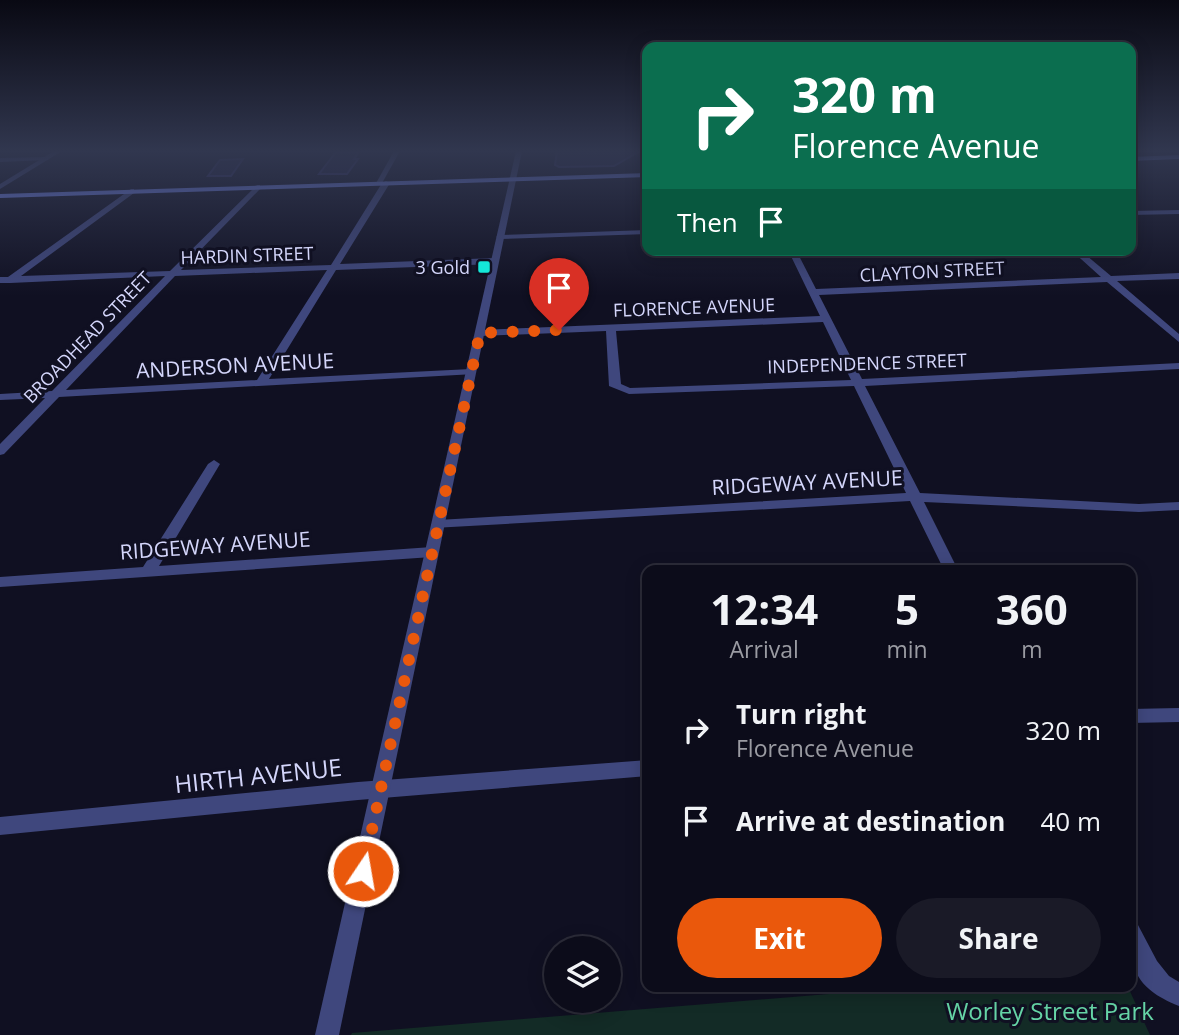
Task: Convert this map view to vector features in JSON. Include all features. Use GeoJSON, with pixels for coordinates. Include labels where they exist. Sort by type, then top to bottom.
{"type":"FeatureCollection","features":[{"type":"Feature","properties":{"kind":"street"},"geometry":{"type":"LineString","coordinates":[[0,287],[5,280],[119,199]]}},
{"type":"Feature","properties":{"kind":"street","name":"BROADHEAD STREET"},"geometry":{"type":"LineString","coordinates":[[0,451],[245,199]]}},
{"type":"Feature","properties":{"kind":"street"},"geometry":{"type":"LineString","coordinates":[[261,383],[372,199]]}},
{"type":"Feature","properties":{"kind":"street"},"geometry":{"type":"LineString","coordinates":[[327,1035],[508,199]]}},
{"type":"Feature","properties":{"kind":"street"},"geometry":{"type":"LineString","coordinates":[[1136,214],[1179,212]]}},
{"type":"Feature","properties":{"kind":"street"},"geometry":{"type":"LineString","coordinates":[[500,237],[642,232]]}},
{"type":"Feature","properties":{"kind":"street"},"geometry":{"type":"LineString","coordinates":[[795,256],[949,565]]}},
{"type":"Feature","properties":{"kind":"street"},"geometry":{"type":"LineString","coordinates":[[1082,256],[1179,339]]}},
{"type":"Feature","properties":{"kind":"street","name":"HARDIN STREET"},"geometry":{"type":"LineString","coordinates":[[5,280],[495,261]]}},
{"type":"Feature","properties":{"kind":"street","name":"CLAYTON STREET"},"geometry":{"type":"LineString","coordinates":[[813,292],[1179,276]]}},
{"type":"Feature","properties":{"kind":"street","name":"FLORENCE AVENUE"},"geometry":{"type":"LineString","coordinates":[[480,333],[826,319]]}},
{"type":"Feature","properties":{"kind":"street","name":"INDEPENDENCE STREET"},"geometry":{"type":"LineString","coordinates":[[611,328],[615,386],[629,391],[877,382],[1179,366]]}},
{"type":"Feature","properties":{"kind":"street","name":"ANDERSON AVENUE"},"geometry":{"type":"LineString","coordinates":[[0,397],[471,372]]}},
{"type":"Feature","properties":{"kind":"street"},"geometry":{"type":"LineString","coordinates":[[148,570],[214,464]]}},
{"type":"Feature","properties":{"kind":"street","name":"RIDGEWAY AVENUE"},"geometry":{"type":"LineString","coordinates":[[438,525],[915,497],[1139,508],[1179,506]]}},
{"type":"Feature","properties":{"kind":"street","name":"RIDGEWAY AVENUE"},"geometry":{"type":"LineString","coordinates":[[0,582],[432,552]]}},
{"type":"Feature","properties":{"kind":"street"},"geometry":{"type":"LineString","coordinates":[[1136,716],[1179,715]]}},
{"type":"Feature","properties":{"kind":"street","name":"HIRTH AVENUE"},"geometry":{"type":"LineString","coordinates":[[0,826],[381,789],[642,768]]}},
{"type":"Feature","properties":{"kind":"street"},"geometry":{"type":"LineString","coordinates":[[1136,945],[1150,972],[1171,991]]}},
{"type":"Feature","properties":{"kind":"green space","name":"Worley Street Park"},"geometry":{"type":"Polygon","coordinates":[[[853,992],[1130,992],[1150,1035],[351,1035],[853,992]]]}},
{"type":"Feature","properties":{"kind":"place","name":"3 Gold"},"geometry":{"type":"Point","coordinates":[484,267]}},
{"type":"Feature","properties":{"kind":"route"},"geometry":{"type":"LineString","coordinates":[[363,871],[480,333],[559,330]]}}]}
